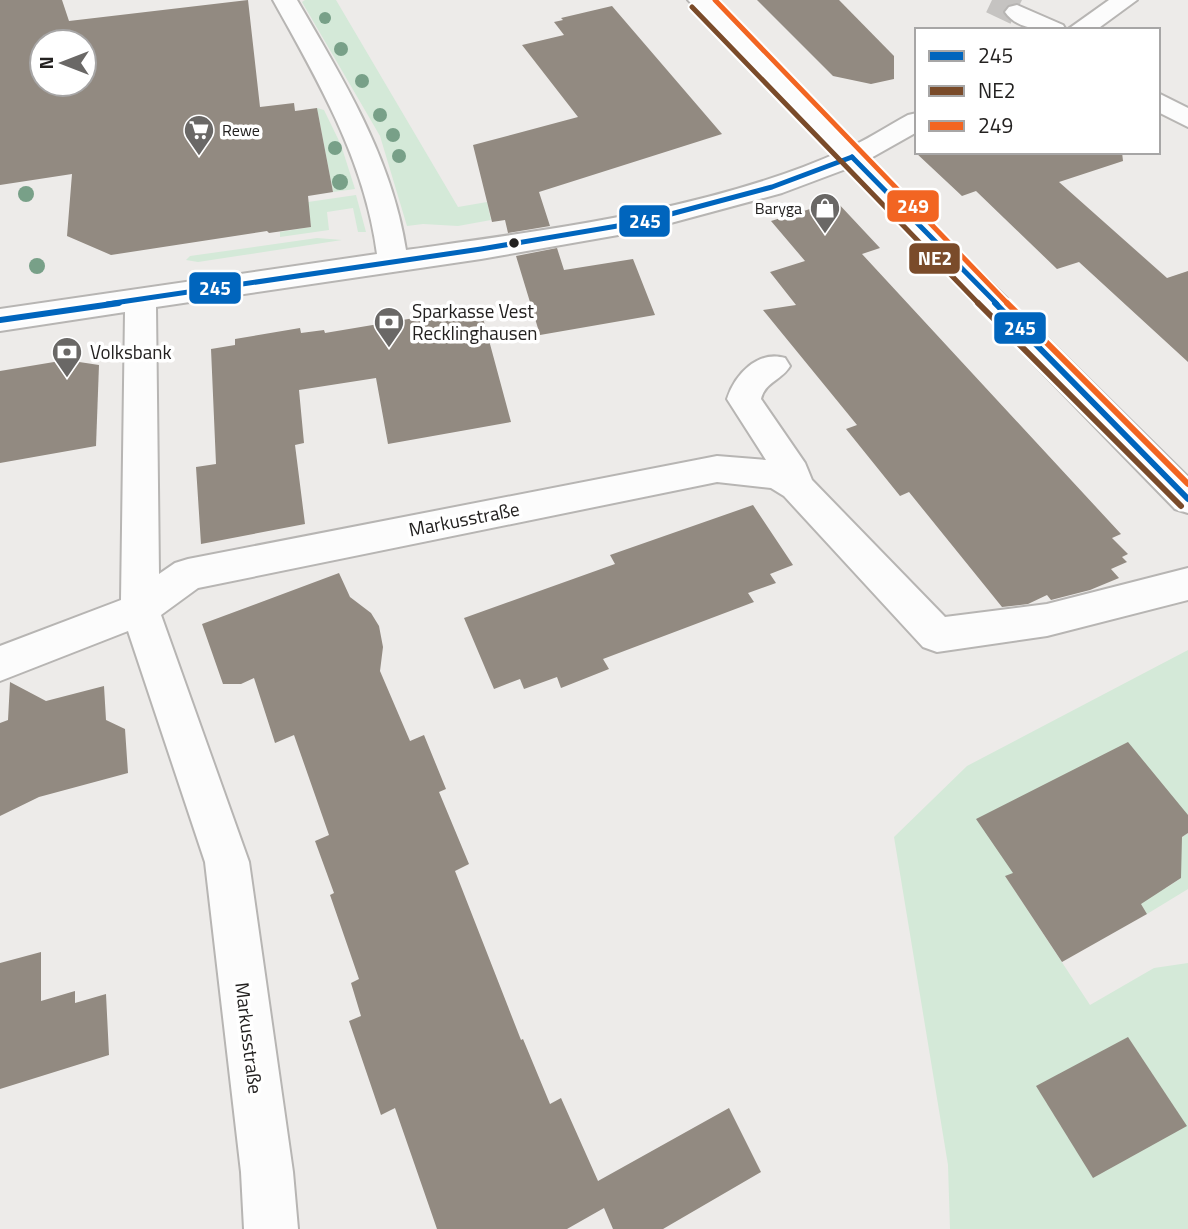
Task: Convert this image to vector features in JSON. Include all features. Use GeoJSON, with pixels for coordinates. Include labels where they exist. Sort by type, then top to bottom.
{"type":"FeatureCollection","features":[{"type":"Feature","properties":{"kind":"street"},"geometry":{"type":"LineString","coordinates":[[285,0],[366,149],[390,232],[393,261]]}},
{"type":"Feature","properties":{"kind":"street"},"geometry":{"type":"LineString","coordinates":[[701,0],[1188,499]]}},
{"type":"Feature","properties":{"kind":"street"},"geometry":{"type":"LineString","coordinates":[[1082,28],[1125,0]]}},
{"type":"Feature","properties":{"kind":"street"},"geometry":{"type":"LineString","coordinates":[[1017,12],[1050,28]]}},
{"type":"Feature","properties":{"kind":"street"},"geometry":{"type":"LineString","coordinates":[[1160,102],[1188,119]]}},
{"type":"Feature","properties":{"kind":"street"},"geometry":{"type":"LineString","coordinates":[[0,320],[641,222],[772,187],[852,157],[915,122]]}},
{"type":"Feature","properties":{"kind":"street","name":"Markusstraße"},"geometry":{"type":"LineString","coordinates":[[141,300],[140,609],[227,862],[267,1171],[271,1229]]}},
{"type":"Feature","properties":{"kind":"street"},"geometry":{"type":"LineString","coordinates":[[774,366],[751,381],[744,399],[793,473],[796,486],[937,635],[1047,620],[1188,584]]}},
{"type":"Feature","properties":{"kind":"street","name":"Markusstraße"},"geometry":{"type":"LineString","coordinates":[[0,664],[140,609],[188,574],[716,469],[778,475],[796,486]]}},
{"type":"Feature","properties":{"kind":"green space"},"geometry":{"type":"Polygon","coordinates":[[[336,0],[458,207],[487,202],[491,220],[458,226],[407,226],[380,136],[302,2],[336,0]]]}},
{"type":"Feature","properties":{"kind":"green space"},"geometry":{"type":"Polygon","coordinates":[[[317,108],[324,110],[341,145],[355,189],[333,192],[317,108]]]}},
{"type":"Feature","properties":{"kind":"green space"},"geometry":{"type":"Polygon","coordinates":[[[356,195],[366,232],[358,232],[353,208],[327,212],[329,230],[280,237],[280,232],[311,227],[308,202],[356,195]]]}},
{"type":"Feature","properties":{"kind":"green space"},"geometry":{"type":"Polygon","coordinates":[[[317,238],[342,240],[198,262],[186,260],[190,256],[317,238]]]}},
{"type":"Feature","properties":{"kind":"green space"},"geometry":{"type":"Polygon","coordinates":[[[1188,650],[1188,815],[1006,877],[1090,1005],[1154,968],[1188,963],[1188,1229],[950,1229],[948,1165],[894,837],[967,766],[1188,650]]]}},
{"type":"Feature","properties":{"kind":"green space"},"geometry":{"type":"Polygon","coordinates":[[[1188,833],[1188,889],[1147,914],[1133,891],[1146,882],[1166,888],[1181,878],[1181,866],[1167,848],[1188,833]]]}},
{"type":"Feature","properties":{"kind":"building","name":"Rewe"},"geometry":{"type":"Polygon","coordinates":[[[0,0],[62,0],[69,21],[248,0],[260,107],[294,103],[295,111],[317,108],[333,192],[308,196],[311,227],[269,233],[267,231],[111,255],[67,236],[72,174],[0,185],[0,0]]]}},
{"type":"Feature","properties":{"kind":"building"},"geometry":{"type":"Polygon","coordinates":[[[757,0],[839,0],[894,56],[894,79],[871,84],[833,76],[757,0]]]}},
{"type":"Feature","properties":{"kind":"building"},"geometry":{"type":"Polygon","coordinates":[[[612,6],[722,134],[539,192],[550,226],[508,233],[505,220],[492,222],[473,145],[578,117],[522,45],[564,35],[554,22],[563,20],[561,18],[612,6]]]}},
{"type":"Feature","properties":{"kind":"building"},"geometry":{"type":"Polygon","coordinates":[[[917,154],[1122,154],[1123,161],[1059,182],[1167,278],[1188,271],[1188,362],[1079,262],[1057,269],[976,191],[962,196],[917,154]]]}},
{"type":"Feature","properties":{"kind":"building"},"geometry":{"type":"Polygon","coordinates":[[[836,201],[880,248],[862,254],[1121,534],[1112,538],[1128,554],[1122,557],[1127,562],[1111,569],[1119,578],[1090,590],[1051,600],[1047,595],[1028,604],[1002,607],[909,492],[900,496],[846,429],[857,425],[763,310],[796,305],[770,272],[805,261],[771,221],[836,201]]]}},
{"type":"Feature","properties":{"kind":"building"},"geometry":{"type":"Polygon","coordinates":[[[557,248],[564,270],[633,259],[655,315],[540,335],[516,256],[557,248]]]}},
{"type":"Feature","properties":{"kind":"building"},"geometry":{"type":"Polygon","coordinates":[[[480,307],[511,422],[388,444],[376,378],[299,390],[304,443],[295,445],[305,524],[201,544],[196,467],[216,464],[211,349],[235,345],[235,339],[300,328],[301,333],[324,330],[325,333],[480,307]]]}},
{"type":"Feature","properties":{"kind":"building"},"geometry":{"type":"Polygon","coordinates":[[[66,360],[99,365],[96,446],[0,463],[0,371],[66,360]]]}},
{"type":"Feature","properties":{"kind":"building"},"geometry":{"type":"Polygon","coordinates":[[[753,505],[793,565],[770,574],[776,583],[748,593],[754,602],[603,659],[609,669],[561,688],[557,677],[524,689],[520,679],[494,689],[464,618],[615,564],[610,555],[753,505]]]}},
{"type":"Feature","properties":{"kind":"building"},"geometry":{"type":"Polygon","coordinates":[[[339,573],[350,597],[371,613],[379,626],[383,647],[380,671],[410,741],[424,735],[446,789],[439,792],[469,864],[455,871],[521,1040],[523,1039],[550,1104],[561,1098],[598,1181],[729,1108],[761,1172],[663,1229],[613,1229],[604,1208],[567,1229],[437,1229],[395,1108],[381,1115],[349,1021],[361,1016],[351,983],[359,979],[330,895],[334,893],[315,841],[329,835],[294,735],[275,743],[254,678],[241,684],[223,684],[202,624],[339,573]]]}},
{"type":"Feature","properties":{"kind":"building"},"geometry":{"type":"Polygon","coordinates":[[[10,682],[46,701],[104,686],[106,720],[125,729],[128,773],[39,797],[0,816],[0,723],[8,720],[10,682]]]}},
{"type":"Feature","properties":{"kind":"building"},"geometry":{"type":"Polygon","coordinates":[[[1128,742],[1188,815],[1188,833],[1182,837],[1181,878],[1141,904],[1147,914],[1062,962],[1005,876],[1013,873],[976,819],[1128,742]]]}},
{"type":"Feature","properties":{"kind":"building"},"geometry":{"type":"Polygon","coordinates":[[[41,952],[41,1001],[75,991],[75,1003],[106,994],[109,1055],[0,1089],[0,963],[41,952]]]}},
{"type":"Feature","properties":{"kind":"building"},"geometry":{"type":"Polygon","coordinates":[[[1128,1037],[1187,1126],[1093,1178],[1036,1086],[1128,1037]]]}},
{"type":"Feature","properties":{"kind":"tunnel"},"geometry":{"type":"LineString","coordinates":[[992,0],[1017,12]]}},
{"type":"Feature","properties":{"kind":"transit line","name":"249"},"geometry":{"type":"LineString","coordinates":[[715,0],[988,284],[1188,484]]}},
{"type":"Feature","properties":{"kind":"transit line","name":"NE2"},"geometry":{"type":"LineString","coordinates":[[692,7],[973,298],[1181,506]]}},
{"type":"Feature","properties":{"kind":"transit line","name":"245"},"geometry":{"type":"LineString","coordinates":[[852,157],[1188,499]]}},
{"type":"Feature","properties":{"kind":"transit line","name":"245"},"geometry":{"type":"LineString","coordinates":[[0,320],[481,249],[641,222],[772,187],[852,157]]}},
{"type":"Feature","properties":{"kind":"place","name":"Rewe"},"geometry":{"type":"Point","coordinates":[199,157]}},
{"type":"Feature","properties":{"kind":"place","name":"Baryga"},"geometry":{"type":"Point","coordinates":[825,235]}},
{"type":"Feature","properties":{"kind":"place","name":"Sparkasse Vest Recklinghausen"},"geometry":{"type":"Point","coordinates":[389,349]}},
{"type":"Feature","properties":{"kind":"place","name":"Volksbank"},"geometry":{"type":"Point","coordinates":[67,379]}}]}
